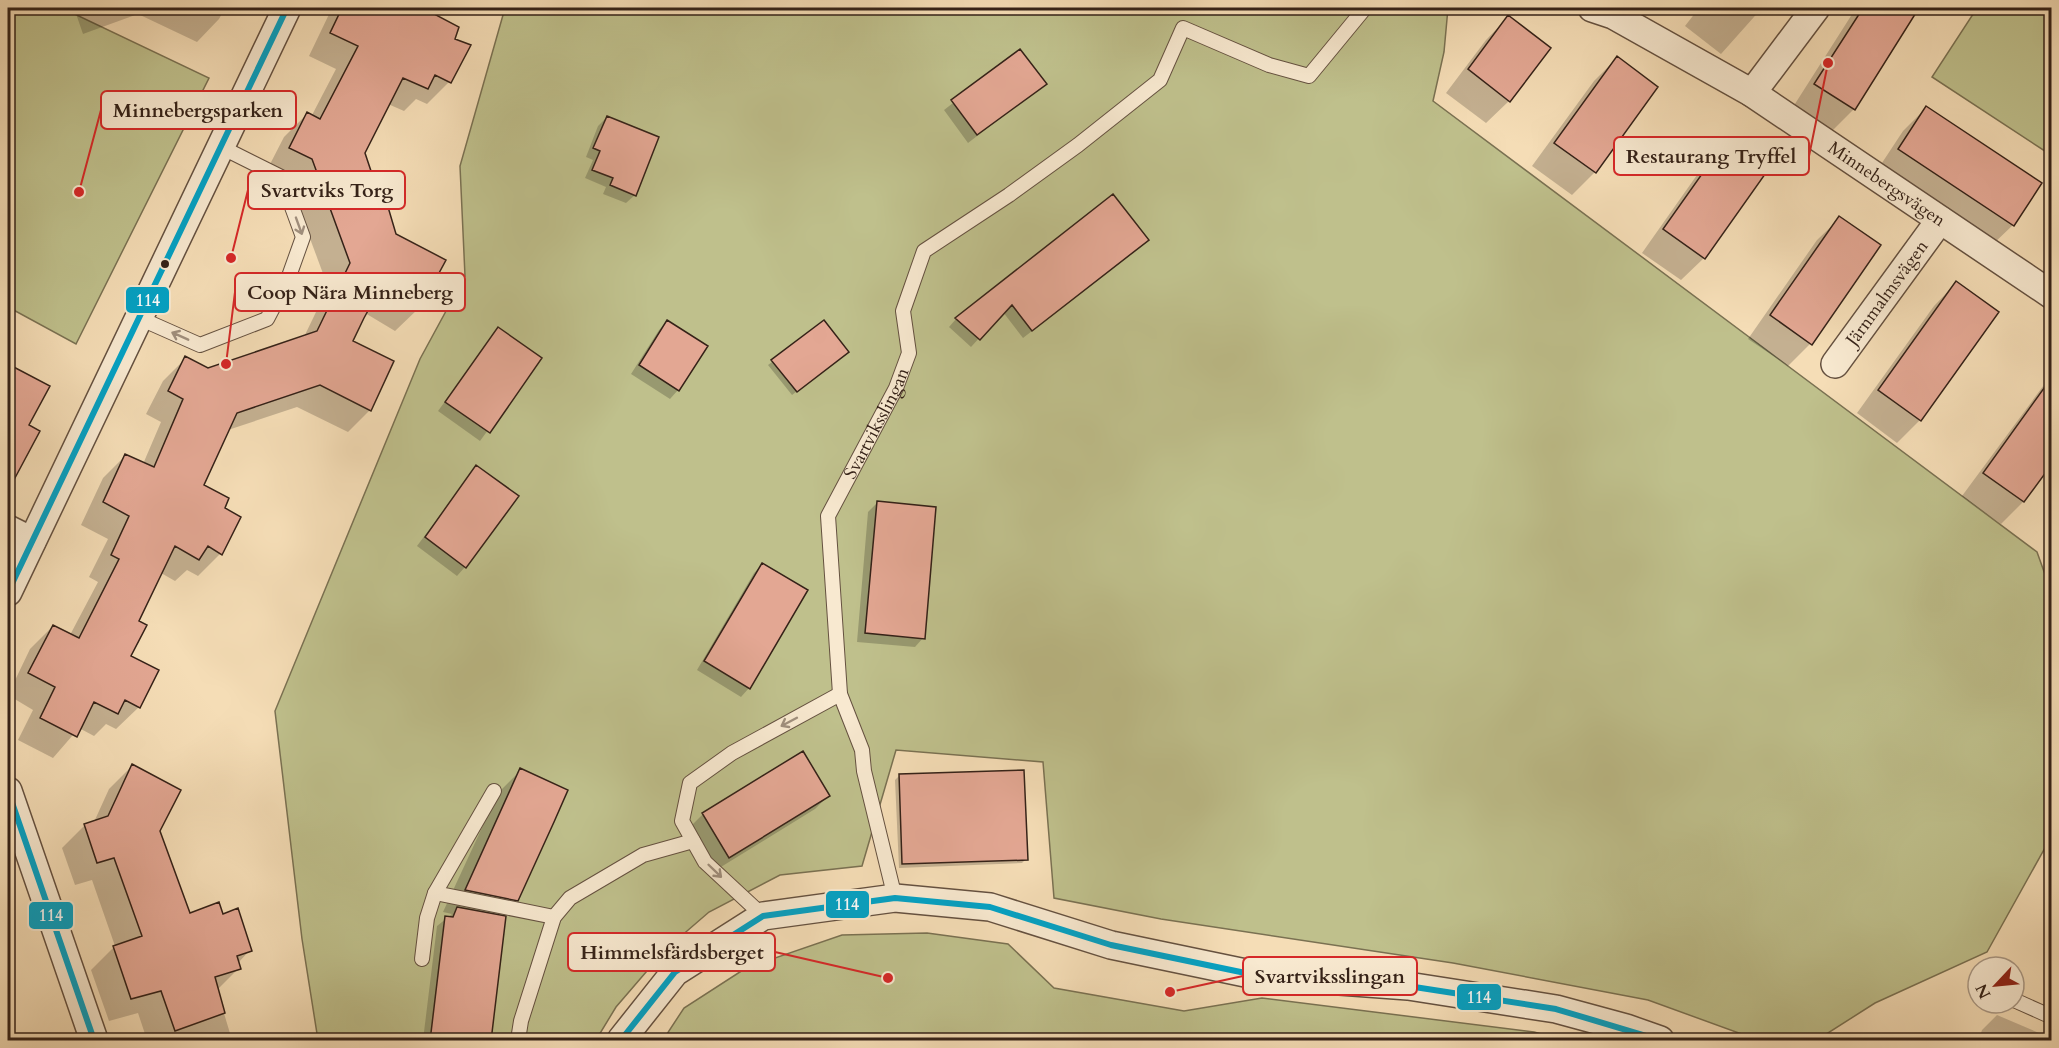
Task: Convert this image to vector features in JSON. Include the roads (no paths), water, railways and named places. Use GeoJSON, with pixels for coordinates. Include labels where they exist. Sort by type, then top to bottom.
{"type":"FeatureCollection","features":[{"type":"Feature","properties":{"kind":"street"},"geometry":{"type":"LineString","coordinates":[[8,592],[219,146],[287,8]]}},
{"type":"Feature","properties":{"kind":"street","name":"Minnebergsvägen"},"geometry":{"type":"LineString","coordinates":[[1592,8],[1613,15],[1752,93],[2052,295]]}},
{"type":"Feature","properties":{"kind":"street"},"geometry":{"type":"LineString","coordinates":[[1752,93],[1816,8]]}},
{"type":"Feature","properties":{"kind":"street","name":"Järnmalmsvägen"},"geometry":{"type":"LineString","coordinates":[[1835,364],[1940,220]]}},
{"type":"Feature","properties":{"kind":"street"},"geometry":{"type":"LineString","coordinates":[[8,529],[32,541]]}},
{"type":"Feature","properties":{"kind":"street"},"geometry":{"type":"LineString","coordinates":[[8,791],[94,1041]]}},
{"type":"Feature","properties":{"kind":"street"},"geometry":{"type":"LineString","coordinates":[[621,1041],[675,972],[763,916],[895,898],[990,907],[1111,945],[1255,975],[1408,986],[1556,1009],[1626,1028],[1660,1041]]}},
{"type":"Feature","properties":{"kind":"lane","name":"Svartviksslingan"},"geometry":{"type":"LineString","coordinates":[[895,898],[864,771],[862,750],[840,694],[828,516],[899,380],[909,353],[903,311],[924,250],[1018,189],[1160,80],[1183,28],[1269,65],[1309,76],[1365,8]]}},
{"type":"Feature","properties":{"kind":"lane"},"geometry":{"type":"LineString","coordinates":[[139,318],[200,345],[267,319],[288,279],[303,237],[281,177],[219,146]]}},
{"type":"Feature","properties":{"kind":"lane"},"geometry":{"type":"LineString","coordinates":[[763,916],[705,862],[682,821],[690,783],[732,753],[840,694]]}},
{"type":"Feature","properties":{"kind":"lane"},"geometry":{"type":"LineString","coordinates":[[422,960],[427,918],[435,893],[494,790]]}},
{"type":"Feature","properties":{"kind":"lane"},"geometry":{"type":"LineString","coordinates":[[518,1041],[520,1021],[554,917],[570,898],[643,855],[693,841]]}},
{"type":"Feature","properties":{"kind":"lane"},"geometry":{"type":"LineString","coordinates":[[435,893],[554,917]]}},
{"type":"Feature","properties":{"kind":"lane"},"geometry":{"type":"LineString","coordinates":[[2026,1005],[2052,1017]]}},
{"type":"Feature","properties":{"kind":"place","name":"Restaurang Tryffel"},"geometry":{"type":"Point","coordinates":[1828,63]}},
{"type":"Feature","properties":{"kind":"place","name":"Minnebergsparken"},"geometry":{"type":"Point","coordinates":[79,192]}},
{"type":"Feature","properties":{"kind":"place","name":"Svartviks Torg"},"geometry":{"type":"Point","coordinates":[231,258]}},
{"type":"Feature","properties":{"kind":"place","name":"Coop Nära Minneberg"},"geometry":{"type":"Point","coordinates":[226,364]}},
{"type":"Feature","properties":{"kind":"place","name":"Himmelsfärdsberget"},"geometry":{"type":"Point","coordinates":[888,978]}},
{"type":"Feature","properties":{"kind":"place","name":"Svartviksslingan"},"geometry":{"type":"Point","coordinates":[1170,992]}}]}
